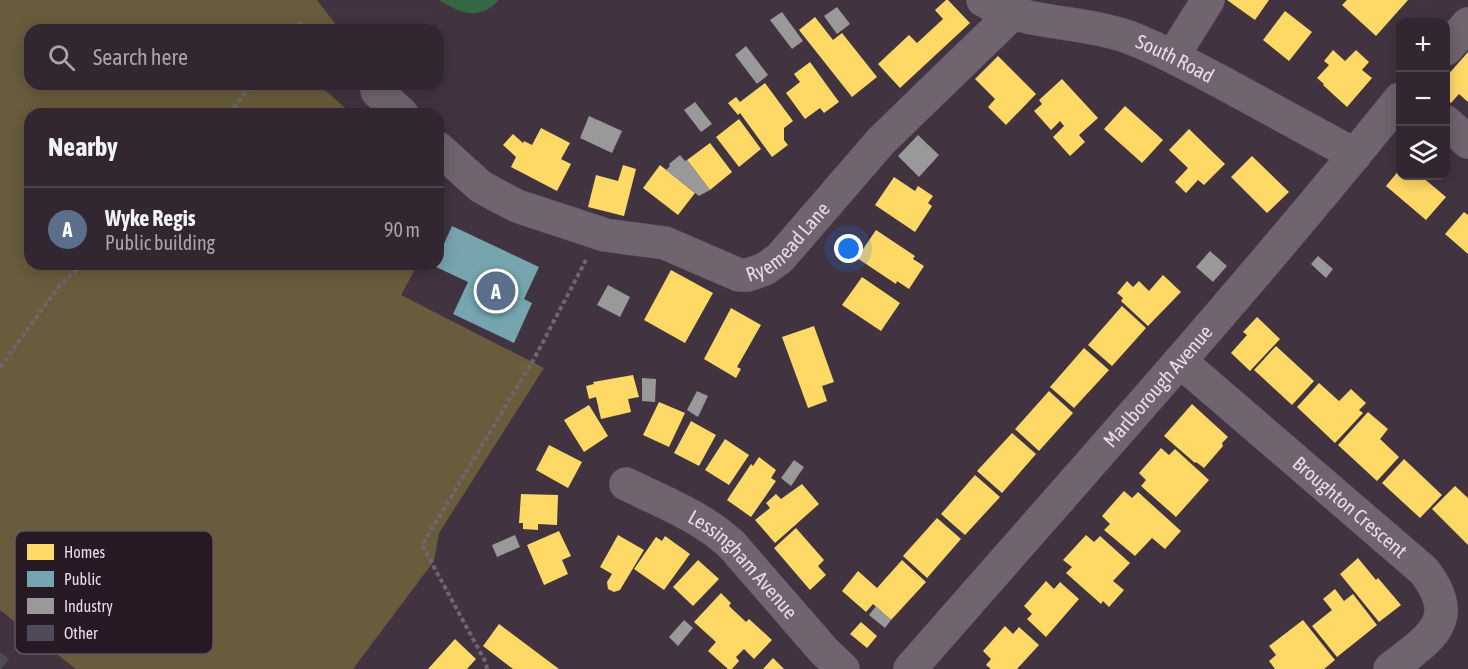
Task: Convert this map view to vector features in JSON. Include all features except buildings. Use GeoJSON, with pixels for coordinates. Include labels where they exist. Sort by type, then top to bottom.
{"type":"FeatureCollection","features":[{"type":"Feature","properties":{"kind":"street","name":"South Road"},"geometry":{"type":"LineString","coordinates":[[983,0],[1013,13],[1103,28],[1173,56],[1355,155]]}},
{"type":"Feature","properties":{"kind":"street"},"geometry":{"type":"LineString","coordinates":[[1173,56],[1208,0]]}},
{"type":"Feature","properties":{"kind":"street","name":"Ryemead Lane"},"geometry":{"type":"LineString","coordinates":[[444,153],[480,186],[517,206],[605,235],[665,243],[739,275],[748,275],[765,269],[780,258],[881,141],[1013,13]]}},
{"type":"Feature","properties":{"kind":"street"},"geometry":{"type":"LineString","coordinates":[[1450,44],[1468,24]]}},
{"type":"Feature","properties":{"kind":"street"},"geometry":{"type":"LineString","coordinates":[[377,91],[395,108]]}},
{"type":"Feature","properties":{"kind":"street","name":"Marlborough Avenue"},"geometry":{"type":"LineString","coordinates":[[910,669],[1180,361],[1396,105]]}},
{"type":"Feature","properties":{"kind":"street"},"geometry":{"type":"LineString","coordinates":[[1450,126],[1468,142]]}},
{"type":"Feature","properties":{"kind":"street","name":"Broughton Crescent"},"geometry":{"type":"LineString","coordinates":[[1180,361],[1429,578],[1441,608],[1438,625],[1431,636],[1390,669]]}},
{"type":"Feature","properties":{"kind":"street","name":"Lessingham Avenue"},"geometry":{"type":"LineString","coordinates":[[626,484],[698,519],[719,533],[843,669]]}},
{"type":"Feature","properties":{"kind":"path"},"geometry":{"type":"LineString","coordinates":[[234,108],[247,90]]}},
{"type":"Feature","properties":{"kind":"path"},"geometry":{"type":"LineString","coordinates":[[488,669],[422,545],[534,359],[590,254],[593,231]]}},
{"type":"Feature","properties":{"kind":"path"},"geometry":{"type":"LineString","coordinates":[[0,367],[60,285],[77,270]]}},
{"type":"Feature","properties":{"kind":"shaded area"},"geometry":{"type":"Polygon","coordinates":[[[0,0],[317,0],[335,24],[24,24],[24,90],[325,90],[345,108],[24,108],[24,270],[415,270],[401,295],[544,368],[439,533],[434,561],[353,669],[76,669],[57,654],[213,654],[213,531],[15,531],[15,622],[0,610],[0,0]]]}},
{"type":"Feature","properties":{"kind":"shaded area"},"geometry":{"type":"Polygon","coordinates":[[[439,0],[499,0],[484,11],[470,13],[462,12],[439,0]]]}},
{"type":"Feature","properties":{"kind":"place","name":"Wyke Regis"},"geometry":{"type":"Point","coordinates":[496,291]}}]}
